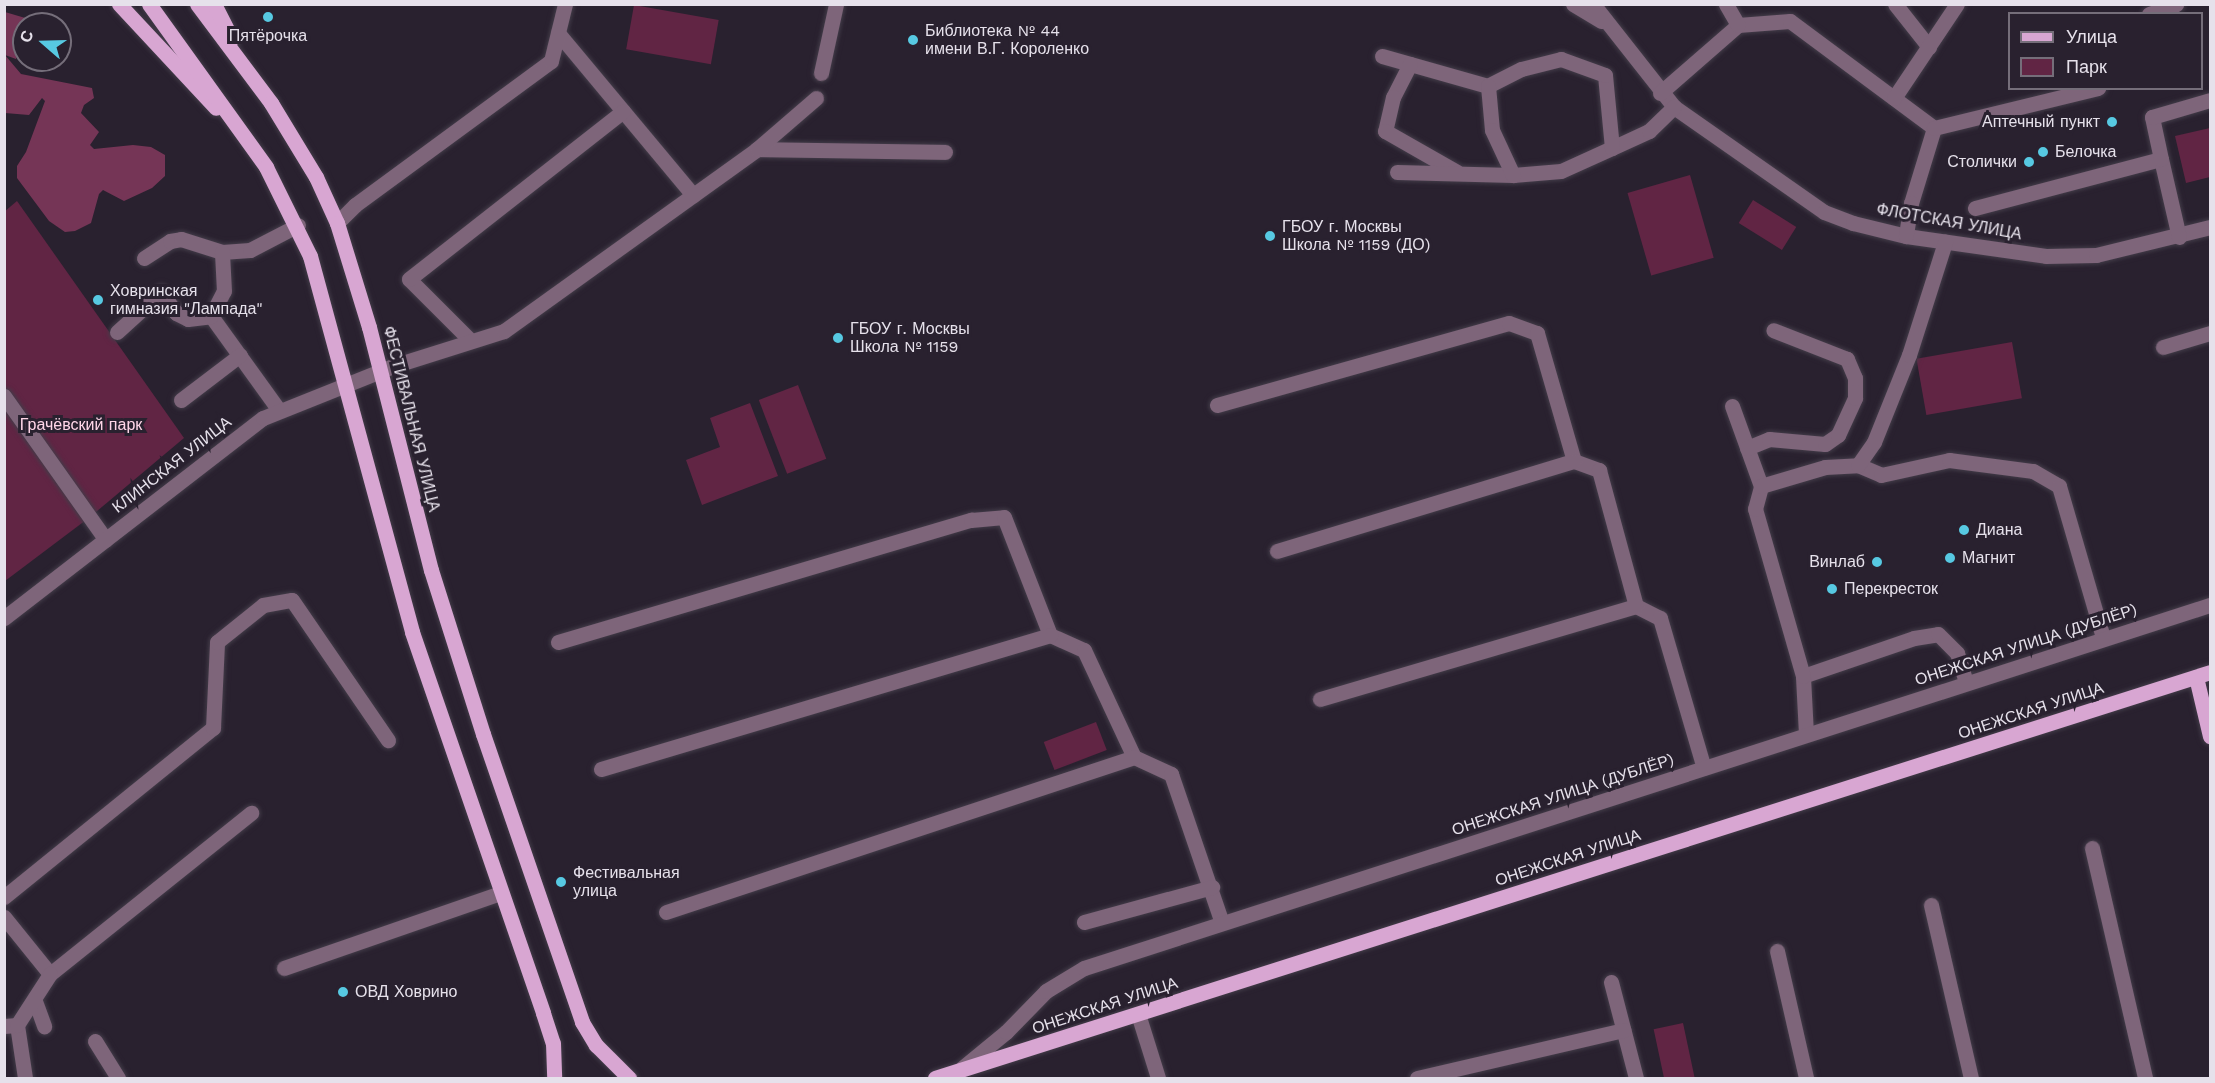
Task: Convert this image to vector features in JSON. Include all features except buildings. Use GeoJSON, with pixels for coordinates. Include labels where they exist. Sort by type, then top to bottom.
{"type":"FeatureCollection","features":[{"type":"Feature","properties":{"kind":"main road"},"geometry":{"type":"LineString","coordinates":[[119,4],[266,167]]}},
{"type":"Feature","properties":{"kind":"main road"},"geometry":{"type":"LineString","coordinates":[[149,4],[266,167],[298,225],[326,316],[412,632],[553,1043],[554,1078]]}},
{"type":"Feature","properties":{"kind":"main road"},"geometry":{"type":"LineString","coordinates":[[197,4],[252,76]]}},
{"type":"Feature","properties":{"kind":"main road"},"geometry":{"type":"LineString","coordinates":[[214,4],[252,76]]}},
{"type":"Feature","properties":{"kind":"main road","name":"ФЕСТИВАЛЬНАЯ УЛИЦА"},"geometry":{"type":"LineString","coordinates":[[252,76],[316,177],[337,223],[380,372],[446,621],[581,1018],[596,1045],[629,1078]]}},
{"type":"Feature","properties":{"kind":"main road"},"geometry":{"type":"LineString","coordinates":[[2203,675],[2211,736]]}},
{"type":"Feature","properties":{"kind":"main road","name":"ОНЕЖСКАЯ УЛИЦА"},"geometry":{"type":"LineString","coordinates":[[935,1078],[2203,675]]}},
{"type":"Feature","properties":{"kind":"street"},"geometry":{"type":"LineString","coordinates":[[337,223],[355,205],[551,61],[565,4]]}},
{"type":"Feature","properties":{"kind":"street"},"geometry":{"type":"LineString","coordinates":[[821,73],[836,4]]}},
{"type":"Feature","properties":{"kind":"street","name":"ФЛОТСКАЯ УЛИЦА"},"geometry":{"type":"LineString","coordinates":[[1573,4],[1609,26]]}},
{"type":"Feature","properties":{"kind":"street","name":"ФЛОТСКАЯ УЛИЦА"},"geometry":{"type":"LineString","coordinates":[[1593,4],[1660,93],[1674,108],[1824,212],[1906,236],[2046,256],[2096,255],[2179,237],[2211,227]]}},
{"type":"Feature","properties":{"kind":"street"},"geometry":{"type":"LineString","coordinates":[[1726,4],[1738,25]]}},
{"type":"Feature","properties":{"kind":"street"},"geometry":{"type":"LineString","coordinates":[[1894,98],[1957,4]]}},
{"type":"Feature","properties":{"kind":"street"},"geometry":{"type":"LineString","coordinates":[[2154,12],[2176,4]]}},
{"type":"Feature","properties":{"kind":"street"},"geometry":{"type":"LineString","coordinates":[[1896,5],[1929,47]]}},
{"type":"Feature","properties":{"kind":"street"},"geometry":{"type":"LineString","coordinates":[[1660,93],[1738,25],[1790,21],[1934,128]]}},
{"type":"Feature","properties":{"kind":"street"},"geometry":{"type":"LineString","coordinates":[[558,33],[693,195]]}},
{"type":"Feature","properties":{"kind":"street"},"geometry":{"type":"LineString","coordinates":[[1382,56],[1488,86],[1521,69],[1561,59],[1605,75],[1612,148]]}},
{"type":"Feature","properties":{"kind":"street"},"geometry":{"type":"LineString","coordinates":[[1410,64],[1393,97],[1385,131],[1459,174]]}},
{"type":"Feature","properties":{"kind":"street"},"geometry":{"type":"LineString","coordinates":[[1488,86],[1492,130],[1513,175]]}},
{"type":"Feature","properties":{"kind":"street"},"geometry":{"type":"LineString","coordinates":[[1934,128],[2090,90]]}},
{"type":"Feature","properties":{"kind":"street","name":"КЛИНСКАЯ УЛИЦА"},"geometry":{"type":"LineString","coordinates":[[4,618],[278,409],[470,340],[504,331],[757,149],[816,98]]}},
{"type":"Feature","properties":{"kind":"street"},"geometry":{"type":"LineString","coordinates":[[2179,237],[2152,117],[2211,100]]}},
{"type":"Feature","properties":{"kind":"street"},"geometry":{"type":"LineString","coordinates":[[1397,172],[1513,175],[1561,171],[1649,131],[1674,108]]}},
{"type":"Feature","properties":{"kind":"street"},"geometry":{"type":"LineString","coordinates":[[470,340],[409,279],[623,111]]}},
{"type":"Feature","properties":{"kind":"street"},"geometry":{"type":"LineString","coordinates":[[1906,236],[1911,202],[1934,128]]}},
{"type":"Feature","properties":{"kind":"street"},"geometry":{"type":"LineString","coordinates":[[757,149],[945,152]]}},
{"type":"Feature","properties":{"kind":"street"},"geometry":{"type":"LineString","coordinates":[[1975,208],[2161,159]]}},
{"type":"Feature","properties":{"kind":"street"},"geometry":{"type":"LineString","coordinates":[[144,258],[170,241],[181,239],[222,252],[250,250],[298,225]]}},
{"type":"Feature","properties":{"kind":"street"},"geometry":{"type":"LineString","coordinates":[[1858,465],[1874,442],[1909,355],[1945,242]]}},
{"type":"Feature","properties":{"kind":"street"},"geometry":{"type":"LineString","coordinates":[[211,316],[224,291],[222,252]]}},
{"type":"Feature","properties":{"kind":"street"},"geometry":{"type":"LineString","coordinates":[[117,332],[161,292],[176,313],[188,319],[211,316]]}},
{"type":"Feature","properties":{"kind":"street"},"geometry":{"type":"LineString","coordinates":[[211,316],[278,409]]}},
{"type":"Feature","properties":{"kind":"street"},"geometry":{"type":"LineString","coordinates":[[1217,405],[1509,323],[1537,333],[1574,461]]}},
{"type":"Feature","properties":{"kind":"street"},"geometry":{"type":"LineString","coordinates":[[1747,448],[1769,439],[1826,444],[1838,435],[1855,398],[1856,378],[1847,359],[1773,330]]}},
{"type":"Feature","properties":{"kind":"street"},"geometry":{"type":"LineString","coordinates":[[2163,347],[2211,333]]}},
{"type":"Feature","properties":{"kind":"street"},"geometry":{"type":"LineString","coordinates":[[181,400],[240,355]]}},
{"type":"Feature","properties":{"kind":"street"},"geometry":{"type":"LineString","coordinates":[[7,406],[106,540]]}},
{"type":"Feature","properties":{"kind":"street"},"geometry":{"type":"LineString","coordinates":[[1732,406],[1761,486],[1755,509],[1803,676],[1806,734]]}},
{"type":"Feature","properties":{"kind":"street"},"geometry":{"type":"LineString","coordinates":[[1761,486],[1825,467],[1858,465],[1881,475],[1949,460],[2033,471],[2059,486],[2103,637]]}},
{"type":"Feature","properties":{"kind":"street"},"geometry":{"type":"LineString","coordinates":[[1277,551],[1574,461],[1599,470],[1636,606]]}},
{"type":"Feature","properties":{"kind":"street"},"geometry":{"type":"LineString","coordinates":[[558,642],[971,520],[1004,517],[1050,635]]}},
{"type":"Feature","properties":{"kind":"street"},"geometry":{"type":"LineString","coordinates":[[4,897],[213,728],[217,642],[263,605],[292,600],[388,740]]}},
{"type":"Feature","properties":{"kind":"street","name":"ОНЕЖСКАЯ УЛИЦА (ДУБЛЁР)"},"geometry":{"type":"LineString","coordinates":[[957,1072],[1006,1032],[1046,991],[1084,968],[2103,637],[2211,605]]}},
{"type":"Feature","properties":{"kind":"street"},"geometry":{"type":"LineString","coordinates":[[1320,699],[1636,606],[1660,618],[1704,768]]}},
{"type":"Feature","properties":{"kind":"street"},"geometry":{"type":"LineString","coordinates":[[1803,676],[1914,638],[1938,634],[1957,653],[1966,683]]}},
{"type":"Feature","properties":{"kind":"street"},"geometry":{"type":"LineString","coordinates":[[602,769],[1050,635],[1084,650],[1134,757],[1171,774],[1212,887],[1222,923]]}},
{"type":"Feature","properties":{"kind":"street"},"geometry":{"type":"LineString","coordinates":[[666,912],[1134,757]]}},
{"type":"Feature","properties":{"kind":"street"},"geometry":{"type":"LineString","coordinates":[[25,1078],[11,1025],[35,1001],[50,974],[251,813]]}},
{"type":"Feature","properties":{"kind":"street"},"geometry":{"type":"LineString","coordinates":[[2092,848],[2145,1078]]}},
{"type":"Feature","properties":{"kind":"street"},"geometry":{"type":"LineString","coordinates":[[1084,922],[1212,887]]}},
{"type":"Feature","properties":{"kind":"street"},"geometry":{"type":"LineString","coordinates":[[284,968],[501,893]]}},
{"type":"Feature","properties":{"kind":"street"},"geometry":{"type":"LineString","coordinates":[[1931,904],[1971,1078]]}},
{"type":"Feature","properties":{"kind":"street"},"geometry":{"type":"LineString","coordinates":[[4,917],[50,974]]}},
{"type":"Feature","properties":{"kind":"street"},"geometry":{"type":"LineString","coordinates":[[1777,951],[1806,1078]]}},
{"type":"Feature","properties":{"kind":"street"},"geometry":{"type":"LineString","coordinates":[[1611,982],[1636,1078]]}},
{"type":"Feature","properties":{"kind":"street"},"geometry":{"type":"LineString","coordinates":[[35,1001],[44,1026]]}},
{"type":"Feature","properties":{"kind":"street"},"geometry":{"type":"LineString","coordinates":[[1138,1014],[1158,1078]]}},
{"type":"Feature","properties":{"kind":"street"},"geometry":{"type":"LineString","coordinates":[[1417,1078],[1624,1030]]}},
{"type":"Feature","properties":{"kind":"street"},"geometry":{"type":"LineString","coordinates":[[95,1041],[118,1078]]}},
{"type":"Feature","properties":{"kind":"green space"},"geometry":{"type":"Polygon","coordinates":[[[634,5],[719,20],[711,64],[626,49],[634,5]]]}},
{"type":"Feature","properties":{"kind":"green space"},"geometry":{"type":"Polygon","coordinates":[[[2210,128],[2210,177],[2186,183],[2175,136],[2210,128]]]}},
{"type":"Feature","properties":{"kind":"green space"},"geometry":{"type":"Polygon","coordinates":[[[1690,175],[1714,258],[1651,276],[1628,193],[1690,175]]]}},
{"type":"Feature","properties":{"kind":"green space"},"geometry":{"type":"Polygon","coordinates":[[[1753,200],[1796,227],[1782,250],[1739,223],[1753,200]]]}},
{"type":"Feature","properties":{"kind":"green space","name":"Грачёвский парк"},"geometry":{"type":"Polygon","coordinates":[[[17,201],[184,438],[90,517],[5,581],[4,212],[17,201]]]}},
{"type":"Feature","properties":{"kind":"green space"},"geometry":{"type":"Polygon","coordinates":[[[2012,342],[2022,398],[1926,415],[1916,359],[2012,342]]]}},
{"type":"Feature","properties":{"kind":"green space"},"geometry":{"type":"Polygon","coordinates":[[[798,385],[826,459],[787,474],[759,400],[798,385]]]}},
{"type":"Feature","properties":{"kind":"green space"},"geometry":{"type":"Polygon","coordinates":[[[750,403],[778,476],[702,505],[686,460],[720,447],[710,418],[750,403]]]}},
{"type":"Feature","properties":{"kind":"green space"},"geometry":{"type":"Polygon","coordinates":[[[1096,722],[1107,750],[1054,770],[1044,742],[1096,722]]]}},
{"type":"Feature","properties":{"kind":"green space"},"geometry":{"type":"Polygon","coordinates":[[[1683,1023],[1695,1078],[1664,1078],[1654,1029],[1683,1023]]]}},
{"type":"Feature","properties":{"kind":"shaded area"},"geometry":{"type":"Polygon","coordinates":[[[5,12],[12,14],[12,58],[5,55],[5,12]]]}},
{"type":"Feature","properties":{"kind":"shaded area"},"geometry":{"type":"Polygon","coordinates":[[[5,55],[12,63],[12,72],[92,88],[94,98],[84,105],[81,113],[99,132],[90,145],[94,149],[133,145],[151,147],[165,155],[165,176],[152,188],[124,201],[103,190],[99,194],[91,223],[75,231],[65,232],[49,221],[17,178],[17,166],[26,152],[45,101],[42,98],[29,115],[5,113],[5,55]]]}},
{"type":"Feature","properties":{"kind":"place","name":"Пятёрочка"},"geometry":{"type":"Point","coordinates":[268,17]}},
{"type":"Feature","properties":{"kind":"place","name":"Библиотека № 44 имени В.Г. Короленко"},"geometry":{"type":"Point","coordinates":[913,40]}},
{"type":"Feature","properties":{"kind":"place","name":"Аптечный пункт"},"geometry":{"type":"Point","coordinates":[2112,122]}},
{"type":"Feature","properties":{"kind":"place","name":"Белочка"},"geometry":{"type":"Point","coordinates":[2043,152]}},
{"type":"Feature","properties":{"kind":"place","name":"Столички"},"geometry":{"type":"Point","coordinates":[2029,162]}},
{"type":"Feature","properties":{"kind":"place","name":"ГБОУ г. Москвы Школа № 1159 (ДО)"},"geometry":{"type":"Point","coordinates":[1270,236]}},
{"type":"Feature","properties":{"kind":"place","name":"Ховринская гимназия \"Лампада\""},"geometry":{"type":"Point","coordinates":[98,300]}},
{"type":"Feature","properties":{"kind":"place","name":"ГБОУ г. Москвы Школа № 1159"},"geometry":{"type":"Point","coordinates":[838,338]}},
{"type":"Feature","properties":{"kind":"place","name":"Диана"},"geometry":{"type":"Point","coordinates":[1964,530]}},
{"type":"Feature","properties":{"kind":"place","name":"Магнит"},"geometry":{"type":"Point","coordinates":[1950,558]}},
{"type":"Feature","properties":{"kind":"place","name":"Винлаб"},"geometry":{"type":"Point","coordinates":[1877,562]}},
{"type":"Feature","properties":{"kind":"place","name":"Перекресток"},"geometry":{"type":"Point","coordinates":[1832,589]}},
{"type":"Feature","properties":{"kind":"place","name":"Фестивальная улица"},"geometry":{"type":"Point","coordinates":[561,882]}},
{"type":"Feature","properties":{"kind":"place","name":"ОВД Ховрино"},"geometry":{"type":"Point","coordinates":[343,992]}}]}
